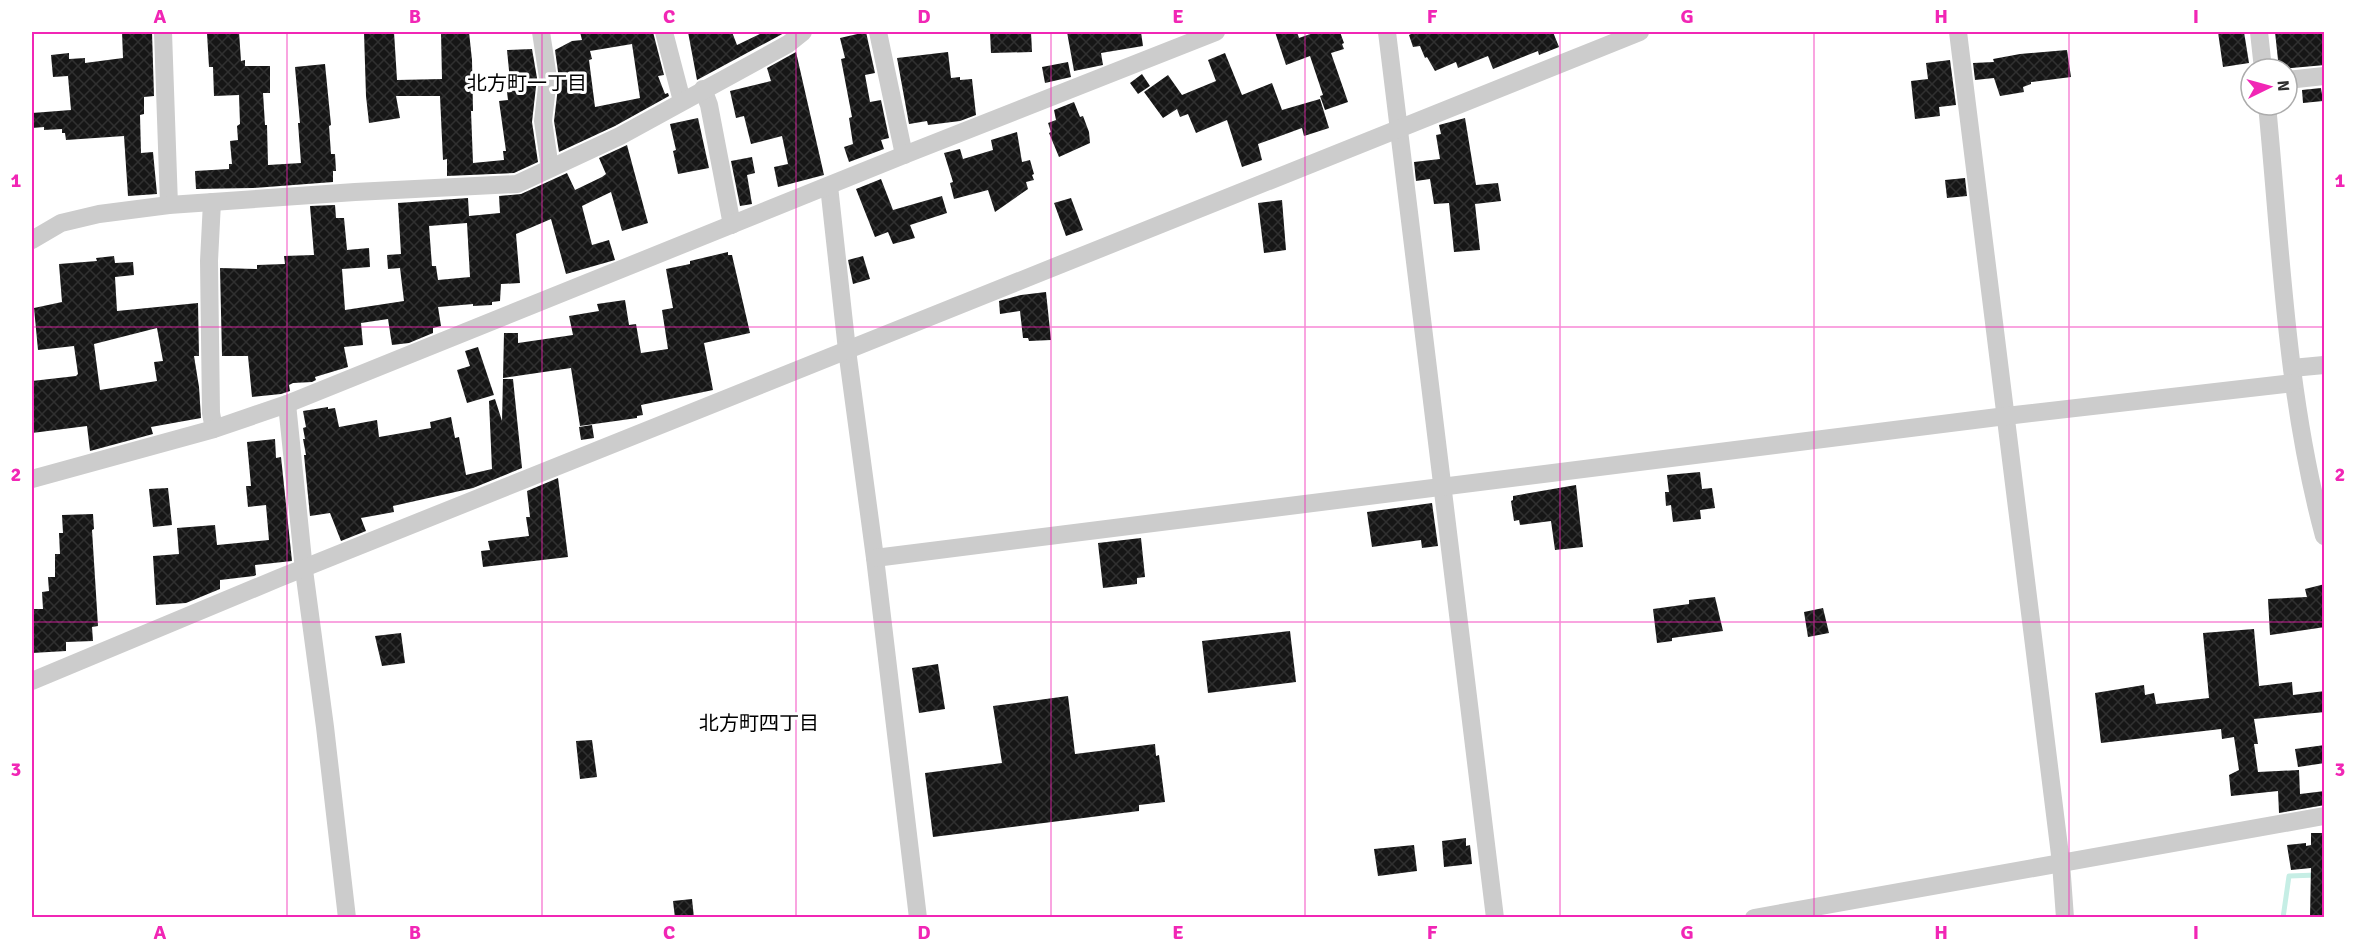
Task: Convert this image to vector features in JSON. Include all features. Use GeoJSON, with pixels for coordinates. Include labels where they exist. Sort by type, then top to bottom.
{"type":"FeatureCollection","features":[{"type":"Feature","properties":{"kind":"street"},"geometry":{"type":"LineString","coordinates":[[163,32],[169,205]]}},
{"type":"Feature","properties":{"kind":"street"},"geometry":{"type":"LineString","coordinates":[[541,32],[548,78],[543,121],[550,168]]}},
{"type":"Feature","properties":{"kind":"street"},"geometry":{"type":"LineString","coordinates":[[664,32],[682,101]]}},
{"type":"Feature","properties":{"kind":"street"},"geometry":{"type":"LineString","coordinates":[[32,240],[61,223],[99,214],[169,205],[517,184],[620,136],[789,44],[803,32]]}},
{"type":"Feature","properties":{"kind":"street"},"geometry":{"type":"LineString","coordinates":[[878,32],[904,154]]}},
{"type":"Feature","properties":{"kind":"street"},"geometry":{"type":"LineString","coordinates":[[32,479],[214,429],[287,404],[904,154],[1216,32]]}},
{"type":"Feature","properties":{"kind":"street"},"geometry":{"type":"LineString","coordinates":[[1387,32],[1495,918]]}},
{"type":"Feature","properties":{"kind":"street"},"geometry":{"type":"LineString","coordinates":[[32,681],[847,350],[1640,32]]}},
{"type":"Feature","properties":{"kind":"street"},"geometry":{"type":"LineString","coordinates":[[1958,32],[2061,863],[2065,918]]}},
{"type":"Feature","properties":{"kind":"street"},"geometry":{"type":"LineString","coordinates":[[2259,32],[2262,57]]}},
{"type":"Feature","properties":{"kind":"street"},"geometry":{"type":"LineString","coordinates":[[2299,79],[2325,76]]}},
{"type":"Feature","properties":{"kind":"street"},"geometry":{"type":"LineString","coordinates":[[703,89],[709,105],[732,225]]}},
{"type":"Feature","properties":{"kind":"street"},"geometry":{"type":"LineString","coordinates":[[2268,117],[2292,376],[2314,499],[2325,536]]}},
{"type":"Feature","properties":{"kind":"street"},"geometry":{"type":"LineString","coordinates":[[828,186],[918,918]]}},
{"type":"Feature","properties":{"kind":"street"},"geometry":{"type":"LineString","coordinates":[[212,202],[210,308],[211,413],[214,429]]}},
{"type":"Feature","properties":{"kind":"street"},"geometry":{"type":"LineString","coordinates":[[875,558],[2006,416],[2292,376],[2325,365]]}},
{"type":"Feature","properties":{"kind":"street"},"geometry":{"type":"LineString","coordinates":[[287,404],[304,570],[347,918]]}},
{"type":"Feature","properties":{"kind":"street"},"geometry":{"type":"LineString","coordinates":[[1754,918],[2325,816]]}},
{"type":"Feature","properties":{"kind":"building"},"geometry":{"type":"Polygon","coordinates":[[[122,32],[152,32],[154,96],[144,97],[144,114],[140,115],[141,153],[153,152],[157,194],[128,196],[124,136],[66,140],[62,129],[32,128],[32,113],[71,110],[68,76],[53,77],[51,55],[69,53],[69,59],[85,58],[85,63],[123,58],[122,32]]]}},
{"type":"Feature","properties":{"kind":"building"},"geometry":{"type":"Polygon","coordinates":[[[239,32],[241,61],[245,60],[245,66],[270,66],[270,93],[263,93],[268,165],[301,163],[295,67],[325,64],[331,125],[329,126],[331,154],[335,154],[336,171],[333,171],[333,182],[253,188],[196,189],[195,171],[229,169],[229,164],[232,164],[230,141],[238,140],[237,126],[240,124],[239,95],[214,96],[213,67],[209,67],[207,33],[239,32]]]}},
{"type":"Feature","properties":{"kind":"building"},"geometry":{"type":"Polygon","coordinates":[[[364,32],[394,32],[397,80],[442,79],[441,32],[469,32],[472,60],[473,163],[504,160],[503,151],[506,151],[499,101],[508,100],[507,92],[511,91],[507,50],[532,49],[537,78],[532,122],[538,162],[514,173],[447,176],[447,159],[443,160],[440,96],[396,96],[400,118],[369,123],[364,32]]]}},
{"type":"Feature","properties":{"kind":"building"},"geometry":{"type":"Polygon","coordinates":[[[580,32],[653,32],[664,75],[658,76],[665,94],[668,93],[669,96],[615,126],[559,152],[554,121],[559,79],[555,50],[572,41],[582,40],[580,32]],[[632,44],[590,51],[595,107],[640,98],[632,44]]]}},
{"type":"Feature","properties":{"kind":"building"},"geometry":{"type":"Polygon","coordinates":[[[688,32],[732,32],[737,45],[764,32],[786,32],[697,80],[688,32]]]}},
{"type":"Feature","properties":{"kind":"building"},"geometry":{"type":"Polygon","coordinates":[[[866,32],[875,73],[865,75],[870,102],[881,100],[889,138],[881,140],[884,149],[849,162],[844,147],[853,144],[849,118],[852,117],[841,59],[845,58],[840,38],[866,32]]]}},
{"type":"Feature","properties":{"kind":"building"},"geometry":{"type":"Polygon","coordinates":[[[990,32],[1031,32],[1032,52],[991,53],[990,32]]]}},
{"type":"Feature","properties":{"kind":"building"},"geometry":{"type":"Polygon","coordinates":[[[1067,32],[1141,32],[1143,46],[1101,53],[1103,65],[1074,71],[1067,32]]]}},
{"type":"Feature","properties":{"kind":"building"},"geometry":{"type":"Polygon","coordinates":[[[1275,32],[1297,32],[1299,38],[1316,32],[1340,32],[1344,49],[1331,53],[1348,102],[1325,110],[1320,96],[1323,95],[1310,56],[1286,65],[1275,32]]]}},
{"type":"Feature","properties":{"kind":"building"},"geometry":{"type":"Polygon","coordinates":[[[1415,32],[1553,32],[1559,47],[1539,55],[1538,51],[1493,69],[1488,56],[1458,68],[1456,62],[1435,71],[1427,57],[1425,58],[1420,46],[1413,47],[1409,35],[1415,32]]]}},
{"type":"Feature","properties":{"kind":"building"},"geometry":{"type":"Polygon","coordinates":[[[2218,32],[2244,32],[2248,57],[2239,57],[2239,65],[2223,67],[2218,32]]]}},
{"type":"Feature","properties":{"kind":"building"},"geometry":{"type":"Polygon","coordinates":[[[2275,32],[2325,32],[2325,65],[2299,67],[2299,57],[2278,57],[2275,32]]]}},
{"type":"Feature","properties":{"kind":"building"},"geometry":{"type":"Polygon","coordinates":[[[2067,50],[2071,77],[2031,82],[2023,87],[2024,92],[2000,96],[1994,78],[1975,80],[1973,63],[1994,62],[1993,59],[2020,54],[2067,50]]]}},
{"type":"Feature","properties":{"kind":"building"},"geometry":{"type":"Polygon","coordinates":[[[796,52],[824,175],[778,187],[774,167],[788,164],[782,136],[751,144],[744,116],[736,118],[730,91],[771,81],[767,68],[796,52]]]}},
{"type":"Feature","properties":{"kind":"building"},"geometry":{"type":"Polygon","coordinates":[[[948,52],[951,78],[972,79],[976,115],[960,121],[928,125],[927,121],[909,124],[897,58],[948,52]]]}},
{"type":"Feature","properties":{"kind":"building"},"geometry":{"type":"Polygon","coordinates":[[[1225,53],[1242,95],[1272,83],[1282,110],[1320,99],[1329,128],[1304,136],[1302,128],[1258,144],[1262,160],[1242,167],[1227,120],[1196,133],[1188,114],[1180,117],[1177,109],[1163,118],[1144,92],[1168,75],[1182,95],[1216,81],[1208,60],[1225,53]]]}},
{"type":"Feature","properties":{"kind":"building"},"geometry":{"type":"Polygon","coordinates":[[[1950,60],[1956,105],[1939,107],[1940,116],[1915,119],[1911,81],[1928,79],[1926,63],[1950,60]]]}},
{"type":"Feature","properties":{"kind":"building"},"geometry":{"type":"Polygon","coordinates":[[[1068,62],[1071,77],[1045,83],[1042,67],[1068,62]]]}},
{"type":"Feature","properties":{"kind":"building"},"geometry":{"type":"Polygon","coordinates":[[[1142,74],[1150,86],[1138,94],[1130,83],[1142,74]]]}},
{"type":"Feature","properties":{"kind":"building"},"geometry":{"type":"Polygon","coordinates":[[[2321,88],[2323,101],[2303,103],[2302,90],[2321,88]]]}},
{"type":"Feature","properties":{"kind":"building"},"geometry":{"type":"Polygon","coordinates":[[[1074,102],[1080,117],[1083,116],[1090,143],[1059,157],[1049,133],[1051,132],[1048,123],[1056,120],[1054,110],[1074,102]]]}},
{"type":"Feature","properties":{"kind":"building"},"geometry":{"type":"Polygon","coordinates":[[[698,118],[709,168],[678,174],[673,151],[676,150],[670,124],[698,118]]]}},
{"type":"Feature","properties":{"kind":"building"},"geometry":{"type":"Polygon","coordinates":[[[1465,118],[1476,185],[1498,183],[1501,201],[1475,204],[1480,250],[1454,252],[1449,203],[1434,204],[1430,179],[1416,181],[1414,162],[1440,159],[1436,135],[1441,134],[1439,125],[1465,118]]]}},
{"type":"Feature","properties":{"kind":"building"},"geometry":{"type":"Polygon","coordinates":[[[1017,132],[1022,162],[1030,160],[1034,174],[1032,175],[1034,180],[1026,182],[1028,189],[995,212],[988,190],[954,199],[950,183],[953,182],[944,153],[960,149],[963,159],[993,150],[991,140],[1017,132]]]}},
{"type":"Feature","properties":{"kind":"building"},"geometry":{"type":"Polygon","coordinates":[[[627,145],[648,223],[622,231],[611,192],[582,206],[592,245],[609,240],[615,260],[566,274],[551,219],[516,234],[520,283],[501,284],[500,301],[492,302],[492,305],[438,307],[441,326],[433,328],[433,333],[409,343],[392,345],[388,319],[361,323],[363,345],[344,347],[348,367],[315,377],[316,380],[312,382],[293,383],[289,385],[290,391],[281,394],[252,397],[248,356],[222,356],[220,268],[257,269],[257,265],[285,264],[284,256],[314,255],[310,206],[335,205],[336,218],[344,218],[347,250],[369,248],[370,267],[342,269],[345,310],[404,301],[400,268],[388,269],[387,255],[401,254],[398,203],[468,198],[469,216],[500,213],[499,196],[521,194],[567,173],[575,190],[602,177],[606,174],[599,158],[627,145]],[[467,223],[429,226],[432,266],[436,266],[438,280],[470,277],[467,223]]]}},
{"type":"Feature","properties":{"kind":"building"},"geometry":{"type":"Polygon","coordinates":[[[752,157],[755,173],[747,175],[752,204],[740,206],[731,161],[752,157]]]}},
{"type":"Feature","properties":{"kind":"building"},"geometry":{"type":"Polygon","coordinates":[[[1965,178],[1967,196],[1947,198],[1945,180],[1965,178]]]}},
{"type":"Feature","properties":{"kind":"building"},"geometry":{"type":"Polygon","coordinates":[[[881,179],[893,210],[942,196],[947,213],[910,225],[915,238],[893,244],[888,232],[875,237],[856,189],[881,179]]]}},
{"type":"Feature","properties":{"kind":"building"},"geometry":{"type":"Polygon","coordinates":[[[1071,198],[1083,230],[1066,236],[1054,203],[1071,198]]]}},
{"type":"Feature","properties":{"kind":"building"},"geometry":{"type":"Polygon","coordinates":[[[1282,200],[1286,250],[1264,253],[1258,203],[1282,200]]]}},
{"type":"Feature","properties":{"kind":"building"},"geometry":{"type":"Polygon","coordinates":[[[728,252],[728,255],[732,255],[750,333],[704,343],[713,390],[641,405],[643,415],[637,418],[580,426],[571,368],[503,378],[504,333],[518,333],[518,343],[573,335],[569,316],[599,311],[597,304],[625,300],[629,325],[636,324],[641,353],[668,349],[662,310],[673,308],[666,269],[728,252]]]}},
{"type":"Feature","properties":{"kind":"building"},"geometry":{"type":"Polygon","coordinates":[[[114,256],[115,263],[133,262],[134,275],[115,277],[117,311],[198,303],[199,356],[194,356],[201,418],[151,427],[153,434],[90,451],[87,426],[32,433],[32,381],[78,374],[74,346],[38,350],[34,308],[62,302],[59,264],[97,261],[96,258],[114,256]],[[157,328],[94,344],[100,390],[157,381],[154,362],[163,361],[157,328]]]}},
{"type":"Feature","properties":{"kind":"building"},"geometry":{"type":"Polygon","coordinates":[[[863,256],[870,279],[853,284],[848,260],[863,256]]]}},
{"type":"Feature","properties":{"kind":"building"},"geometry":{"type":"Polygon","coordinates":[[[1046,292],[1051,340],[1029,341],[1028,338],[1023,338],[1020,311],[1000,314],[999,301],[1046,292]]]}},
{"type":"Feature","properties":{"kind":"building"},"geometry":{"type":"Polygon","coordinates":[[[478,347],[494,395],[467,403],[457,370],[470,366],[465,351],[478,347]]]}},
{"type":"Feature","properties":{"kind":"building"},"geometry":{"type":"Polygon","coordinates":[[[503,379],[513,379],[522,468],[473,488],[393,506],[394,512],[361,518],[366,531],[341,541],[330,513],[310,516],[303,439],[305,439],[303,428],[306,427],[303,411],[335,408],[339,427],[377,420],[379,437],[431,428],[430,422],[451,417],[455,438],[459,437],[466,475],[492,469],[489,401],[495,399],[502,421],[503,379]]]}},
{"type":"Feature","properties":{"kind":"building"},"geometry":{"type":"Polygon","coordinates":[[[592,425],[594,438],[581,440],[579,427],[592,425]]]}},
{"type":"Feature","properties":{"kind":"building"},"geometry":{"type":"Polygon","coordinates":[[[275,439],[276,458],[281,457],[292,561],[255,565],[256,575],[254,576],[220,580],[220,589],[186,603],[156,605],[153,556],[179,554],[177,528],[215,525],[217,545],[269,540],[266,505],[248,507],[246,486],[251,486],[247,442],[275,439]]]}},
{"type":"Feature","properties":{"kind":"building"},"geometry":{"type":"Polygon","coordinates":[[[1700,472],[1702,489],[1712,488],[1715,508],[1700,510],[1701,519],[1673,522],[1671,505],[1666,506],[1665,492],[1669,492],[1667,475],[1700,472]]]}},
{"type":"Feature","properties":{"kind":"building"},"geometry":{"type":"Polygon","coordinates":[[[558,478],[568,557],[483,567],[481,551],[490,550],[488,541],[529,536],[526,517],[530,517],[527,491],[558,478]]]}},
{"type":"Feature","properties":{"kind":"building"},"geometry":{"type":"Polygon","coordinates":[[[1576,485],[1583,547],[1555,550],[1551,521],[1520,525],[1519,520],[1514,521],[1511,501],[1513,496],[1576,485]]]}},
{"type":"Feature","properties":{"kind":"building"},"geometry":{"type":"Polygon","coordinates":[[[168,488],[172,525],[153,527],[149,489],[168,488]]]}},
{"type":"Feature","properties":{"kind":"building"},"geometry":{"type":"Polygon","coordinates":[[[1432,503],[1438,546],[1422,548],[1421,540],[1372,547],[1367,512],[1432,503]]]}},
{"type":"Feature","properties":{"kind":"building"},"geometry":{"type":"Polygon","coordinates":[[[93,514],[98,626],[92,627],[93,641],[66,642],[66,651],[32,653],[32,609],[43,609],[42,592],[49,591],[48,577],[55,577],[55,554],[60,554],[59,533],[63,533],[62,515],[93,514]]]}},
{"type":"Feature","properties":{"kind":"building"},"geometry":{"type":"Polygon","coordinates":[[[1141,538],[1145,577],[1137,578],[1137,584],[1103,588],[1098,543],[1141,538]]]}},
{"type":"Feature","properties":{"kind":"building"},"geometry":{"type":"Polygon","coordinates":[[[2325,584],[2325,627],[2270,635],[2268,599],[2307,597],[2305,589],[2325,584]]]}},
{"type":"Feature","properties":{"kind":"building"},"geometry":{"type":"Polygon","coordinates":[[[1715,597],[1723,631],[1672,638],[1672,641],[1657,643],[1653,609],[1689,604],[1689,600],[1715,597]]]}},
{"type":"Feature","properties":{"kind":"building"},"geometry":{"type":"Polygon","coordinates":[[[1823,608],[1829,633],[1808,637],[1804,612],[1823,608]]]}},
{"type":"Feature","properties":{"kind":"building"},"geometry":{"type":"Polygon","coordinates":[[[2254,629],[2259,686],[2292,682],[2293,695],[2325,691],[2325,712],[2254,719],[2258,744],[2254,744],[2258,772],[2299,770],[2300,794],[2325,791],[2325,805],[2279,813],[2278,791],[2231,796],[2229,775],[2239,770],[2234,737],[2222,739],[2221,729],[2101,743],[2095,693],[2144,685],[2145,695],[2154,693],[2156,704],[2209,698],[2203,633],[2254,629]]]}},
{"type":"Feature","properties":{"kind":"building"},"geometry":{"type":"Polygon","coordinates":[[[1290,631],[1296,682],[1208,693],[1202,641],[1290,631]]]}},
{"type":"Feature","properties":{"kind":"building"},"geometry":{"type":"Polygon","coordinates":[[[401,633],[405,663],[382,666],[375,636],[401,633]]]}},
{"type":"Feature","properties":{"kind":"building"},"geometry":{"type":"Polygon","coordinates":[[[938,664],[945,709],[919,713],[912,668],[938,664]]]}},
{"type":"Feature","properties":{"kind":"building"},"geometry":{"type":"Polygon","coordinates":[[[1068,696],[1075,754],[1155,744],[1156,756],[1159,755],[1165,802],[1139,805],[1139,811],[933,837],[925,773],[1002,763],[993,706],[1068,696]]]}},
{"type":"Feature","properties":{"kind":"building"},"geometry":{"type":"Polygon","coordinates":[[[592,740],[597,777],[580,779],[576,741],[592,740]]]}},
{"type":"Feature","properties":{"kind":"building"},"geometry":{"type":"Polygon","coordinates":[[[2325,745],[2325,763],[2298,767],[2295,749],[2325,745]]]}},
{"type":"Feature","properties":{"kind":"building"},"geometry":{"type":"Polygon","coordinates":[[[2311,833],[2325,833],[2325,918],[2310,918],[2311,868],[2291,870],[2287,845],[2306,843],[2306,846],[2311,845],[2311,833]]]}},
{"type":"Feature","properties":{"kind":"building"},"geometry":{"type":"Polygon","coordinates":[[[1466,838],[1466,846],[1470,845],[1472,864],[1444,867],[1442,841],[1466,838]]]}},
{"type":"Feature","properties":{"kind":"building"},"geometry":{"type":"Polygon","coordinates":[[[1414,845],[1417,871],[1378,876],[1374,849],[1414,845]]]}},
{"type":"Feature","properties":{"kind":"building"},"geometry":{"type":"Polygon","coordinates":[[[692,899],[694,918],[675,918],[673,901],[692,899]]]}},
{"type":"Feature","properties":{"kind":"waterway"},"geometry":{"type":"LineString","coordinates":[[2283,918],[2289,876],[2317,875]]}},
{"type":"Feature","properties":{"kind":"district","name":"北方町一丁目"},"geometry":{"type":"Point","coordinates":[527,83]}},
{"type":"Feature","properties":{"kind":"district","name":"北方町四丁目"},"geometry":{"type":"Point","coordinates":[759,723]}}]}
